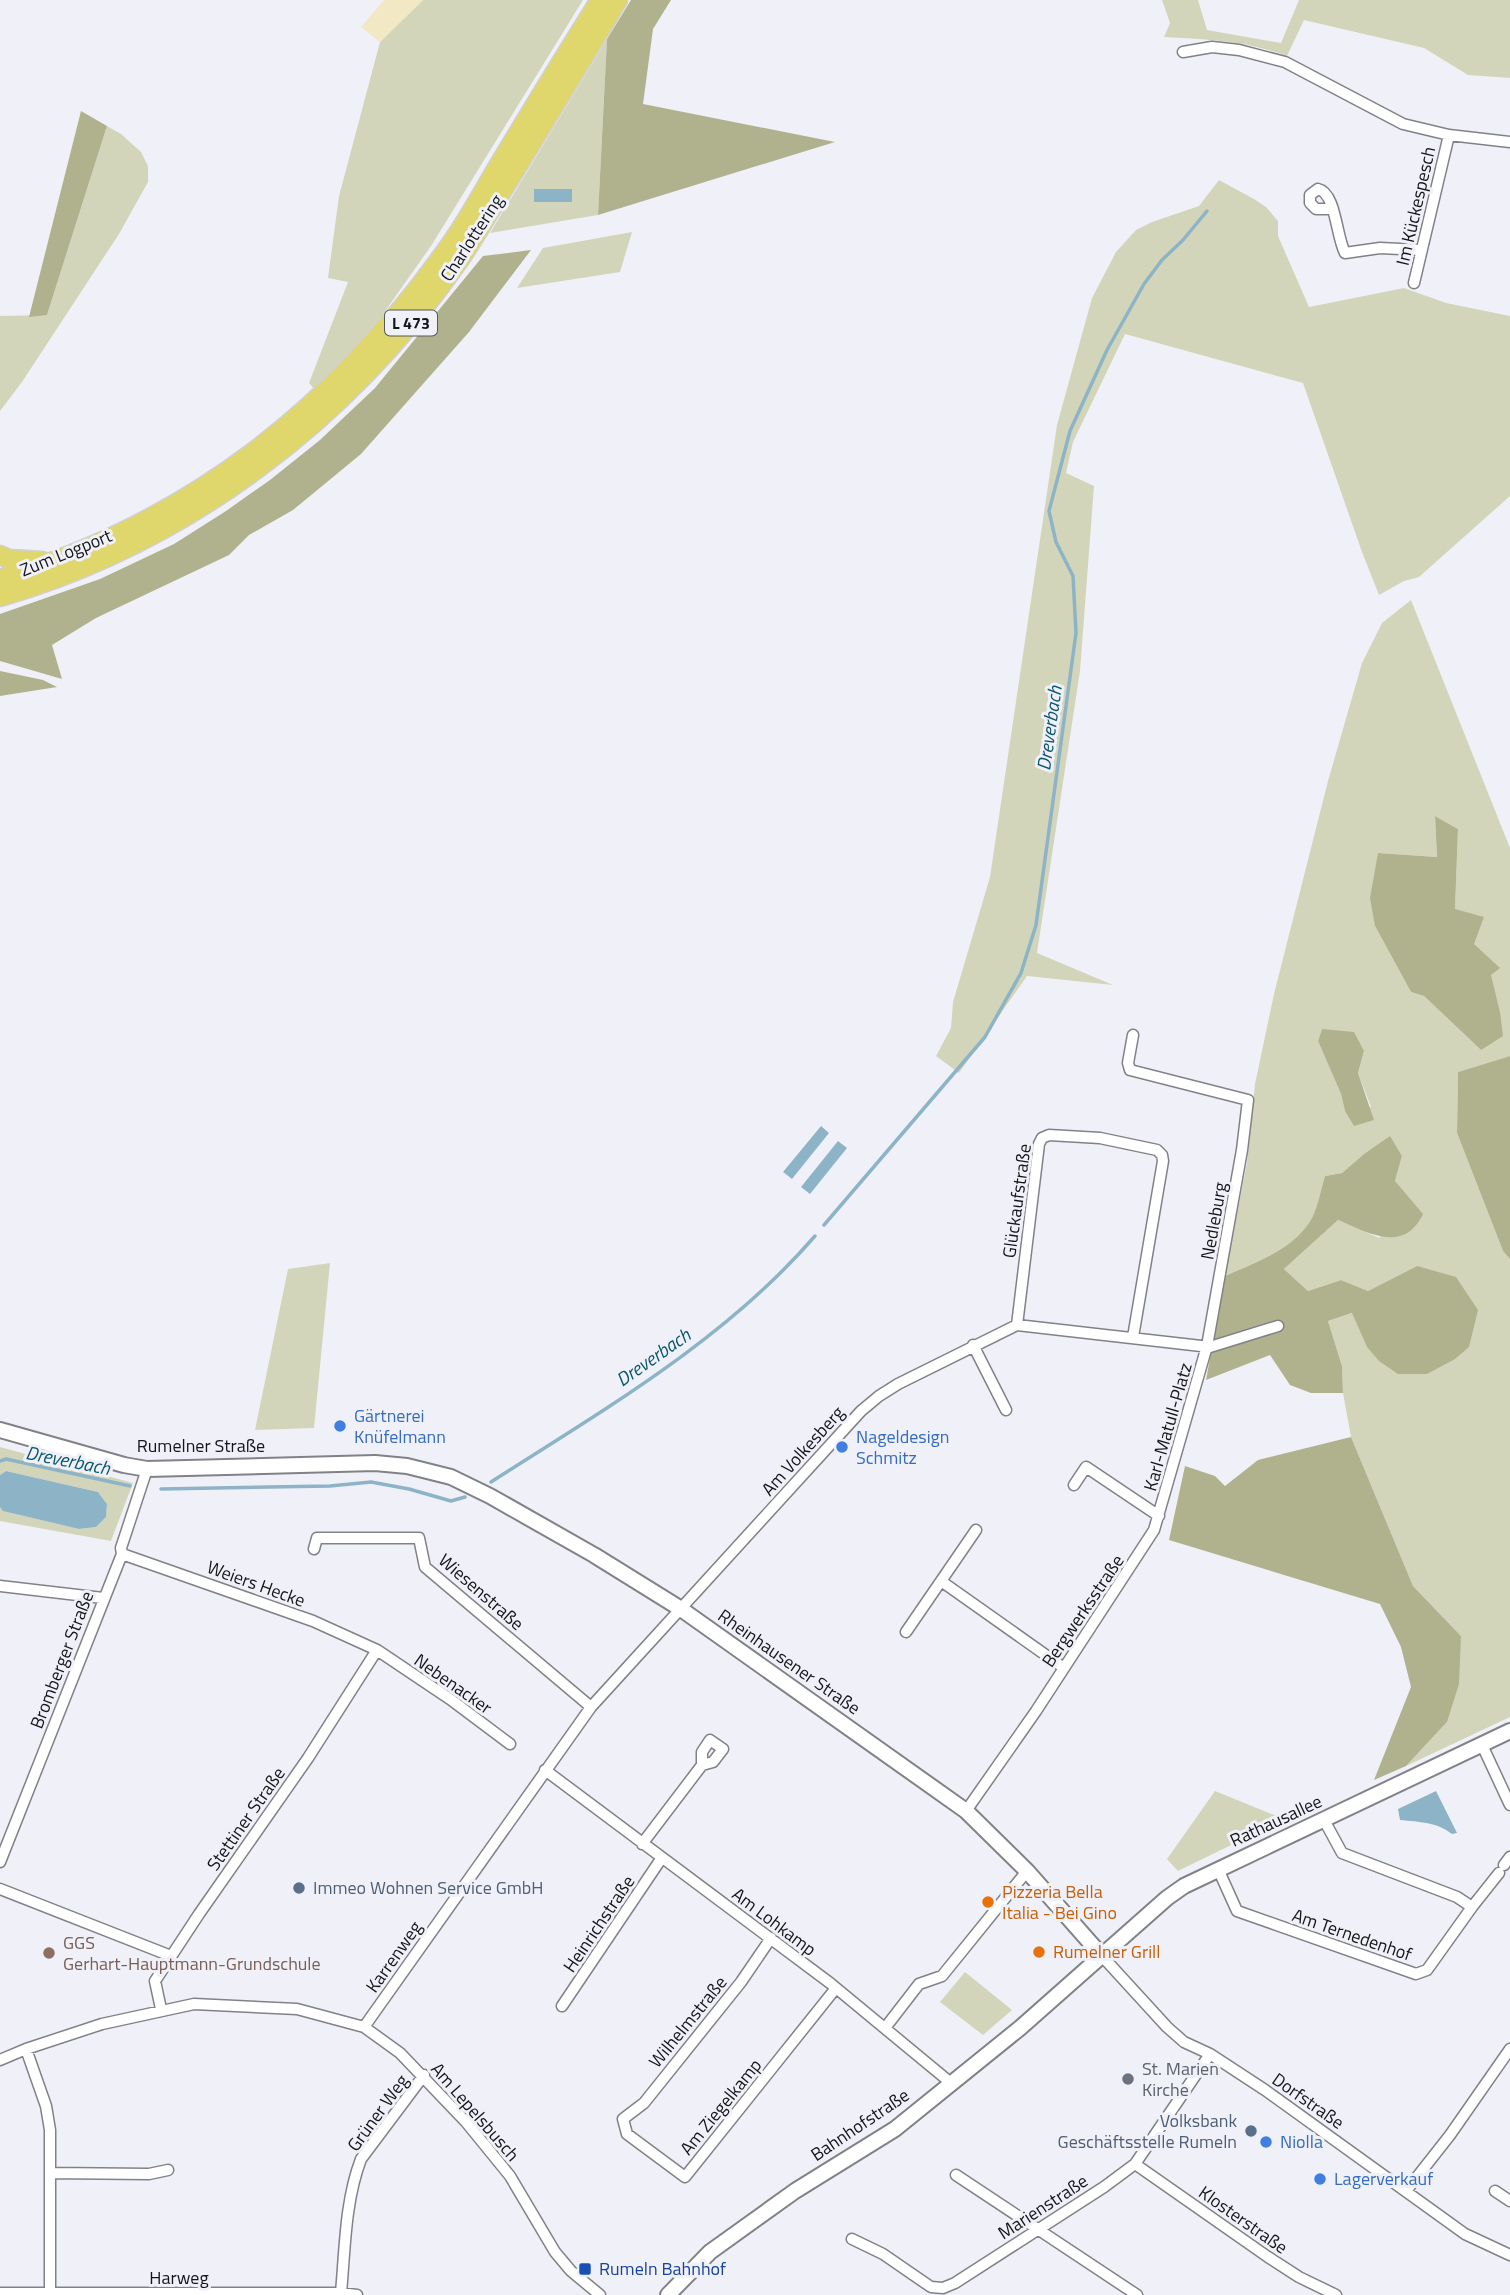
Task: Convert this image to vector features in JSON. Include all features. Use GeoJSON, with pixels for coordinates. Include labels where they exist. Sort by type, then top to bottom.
{"type":"FeatureCollection","features":[{"type":"Feature","properties":{"kind":"highway","name":"Charlottering"},"geometry":{"type":"LineString","coordinates":[[132,527],[229,470],[289,425],[374,344],[449,247],[600,0]]}},
{"type":"Feature","properties":{"kind":"highway","name":"Charlottering"},"geometry":{"type":"LineString","coordinates":[[110,557],[152,536],[235,485],[302,435],[385,354],[459,261],[618,0]]}},
{"type":"Feature","properties":{"kind":"highway","name":"Zum Logport"},"geometry":{"type":"LineString","coordinates":[[0,579],[52,561],[132,527]]}},
{"type":"Feature","properties":{"kind":"highway"},"geometry":{"type":"LineString","coordinates":[[0,555],[9,559],[52,561]]}},
{"type":"Feature","properties":{"kind":"highway","name":"Zum Logport"},"geometry":{"type":"LineString","coordinates":[[0,597],[44,584],[110,557]]}},
{"type":"Feature","properties":{"kind":"street"},"geometry":{"type":"LineString","coordinates":[[1183,52],[1206,48],[1239,50],[1285,62],[1403,124],[1448,135],[1510,142]]}},
{"type":"Feature","properties":{"kind":"street","name":"Im Kückespesch"},"geometry":{"type":"LineString","coordinates":[[1414,283],[1448,135]]}},
{"type":"Feature","properties":{"kind":"street"},"geometry":{"type":"LineString","coordinates":[[1333,209],[1345,253],[1380,248],[1421,250]]}},
{"type":"Feature","properties":{"kind":"street","name":"Nedleburg"},"geometry":{"type":"LineString","coordinates":[[1133,1035],[1128,1063],[1130,1070],[1248,1100],[1242,1150],[1207,1346]]}},
{"type":"Feature","properties":{"kind":"street","name":"Glückaufstraße"},"geometry":{"type":"LineString","coordinates":[[1017,1325],[1039,1144],[1042,1138],[1049,1135],[1100,1138],[1157,1150],[1162,1154],[1133,1337]]}},
{"type":"Feature","properties":{"kind":"street"},"geometry":{"type":"LineString","coordinates":[[1017,1325],[1207,1346],[1278,1326]]}},
{"type":"Feature","properties":{"kind":"street","name":"Am Volkesberg"},"geometry":{"type":"LineString","coordinates":[[681,1609],[861,1411],[898,1384],[1017,1325]]}},
{"type":"Feature","properties":{"kind":"street"},"geometry":{"type":"LineString","coordinates":[[974,1345],[1006,1410]]}},
{"type":"Feature","properties":{"kind":"street","name":"Karl-Matull-Platz"},"geometry":{"type":"LineString","coordinates":[[1159,1516],[1207,1346]]}},
{"type":"Feature","properties":{"kind":"street","name":"Rumelner Straße"},"geometry":{"type":"LineString","coordinates":[[0,1430],[147,1469],[338,1463],[407,1466]]}},
{"type":"Feature","properties":{"kind":"street","name":"Rheinhausener Straße"},"geometry":{"type":"LineString","coordinates":[[407,1466],[451,1477],[490,1496],[594,1555],[681,1609],[966,1811],[1027,1871],[1102,1956]]}},
{"type":"Feature","properties":{"kind":"street"},"geometry":{"type":"LineString","coordinates":[[1074,1485],[1086,1467],[1159,1516]]}},
{"type":"Feature","properties":{"kind":"street","name":"Bromberger Straße"},"geometry":{"type":"LineString","coordinates":[[0,1862],[121,1554],[147,1469]]}},
{"type":"Feature","properties":{"kind":"street","name":"Bergwerksstraße"},"geometry":{"type":"LineString","coordinates":[[966,1811],[1142,1551],[1159,1516]]}},
{"type":"Feature","properties":{"kind":"street"},"geometry":{"type":"LineString","coordinates":[[906,1632],[976,1530]]}},
{"type":"Feature","properties":{"kind":"street","name":"Wiesenstraße"},"geometry":{"type":"LineString","coordinates":[[314,1549],[317,1538],[419,1538],[425,1567],[591,1707]]}},
{"type":"Feature","properties":{"kind":"street","name":"Weiers Hecke"},"geometry":{"type":"LineString","coordinates":[[121,1554],[313,1621],[377,1650]]}},
{"type":"Feature","properties":{"kind":"street"},"geometry":{"type":"LineString","coordinates":[[941,1581],[1064,1668]]}},
{"type":"Feature","properties":{"kind":"street"},"geometry":{"type":"LineString","coordinates":[[0,1586],[103,1598]]}},
{"type":"Feature","properties":{"kind":"street","name":"Karrenweg"},"geometry":{"type":"LineString","coordinates":[[364,2027],[591,1707],[681,1609]]}},
{"type":"Feature","properties":{"kind":"street","name":"Nebenacker"},"geometry":{"type":"LineString","coordinates":[[377,1650],[450,1699],[510,1744]]}},
{"type":"Feature","properties":{"kind":"street","name":"Stettiner Straße"},"geometry":{"type":"LineString","coordinates":[[161,2009],[155,1981],[308,1758],[377,1650]]}},
{"type":"Feature","properties":{"kind":"street","name":"Rathausallee"},"geometry":{"type":"LineString","coordinates":[[1102,1956],[1184,1886],[1510,1731]]}},
{"type":"Feature","properties":{"kind":"street"},"geometry":{"type":"LineString","coordinates":[[1482,1745],[1510,1805]]}},
{"type":"Feature","properties":{"kind":"street"},"geometry":{"type":"LineString","coordinates":[[642,1844],[702,1765]]}},
{"type":"Feature","properties":{"kind":"street","name":"Am Lohkamp"},"geometry":{"type":"LineString","coordinates":[[545,1770],[836,1988],[951,2083]]}},
{"type":"Feature","properties":{"kind":"street"},"geometry":{"type":"LineString","coordinates":[[1324,1819],[1342,1853],[1457,1897],[1472,1907]]}},
{"type":"Feature","properties":{"kind":"street","name":"Heinrichstraße"},"geometry":{"type":"LineString","coordinates":[[562,2006],[662,1859]]}},
{"type":"Feature","properties":{"kind":"street","name":"Am Ternedenhof"},"geometry":{"type":"LineString","coordinates":[[1218,1869],[1237,1911],[1416,1974],[1427,1970],[1505,1865]]}},
{"type":"Feature","properties":{"kind":"street"},"geometry":{"type":"LineString","coordinates":[[885,2028],[919,1984],[942,1976],[1027,1871]]}},
{"type":"Feature","properties":{"kind":"street"},"geometry":{"type":"LineString","coordinates":[[0,1889],[171,1956]]}},
{"type":"Feature","properties":{"kind":"street","name":"Wilhelmstraße"},"geometry":{"type":"LineString","coordinates":[[623,2119],[644,2103],[741,1982],[771,1938]]}},
{"type":"Feature","properties":{"kind":"street","name":"Dorfstraße"},"geometry":{"type":"LineString","coordinates":[[1102,1956],[1184,2042],[1210,2054],[1265,2090],[1465,2234],[1510,2255]]}},
{"type":"Feature","properties":{"kind":"street","name":"Bahnhofstraße"},"geometry":{"type":"LineString","coordinates":[[668,2295],[710,2252],[794,2192],[895,2129],[1027,2022],[1102,1956]]}},
{"type":"Feature","properties":{"kind":"street","name":"Am Ziegelkamp"},"geometry":{"type":"LineString","coordinates":[[623,2119],[627,2134],[685,2177],[836,1988]]}},
{"type":"Feature","properties":{"kind":"street"},"geometry":{"type":"LineString","coordinates":[[0,2060],[102,2024],[161,2009],[194,2004],[297,2009],[364,2027]]}},
{"type":"Feature","properties":{"kind":"street","name":"Am Lepelsbusch"},"geometry":{"type":"LineString","coordinates":[[364,2027],[400,2053],[424,2076],[485,2144],[510,2176],[555,2252],[600,2295]]}},
{"type":"Feature","properties":{"kind":"street"},"geometry":{"type":"LineString","coordinates":[[26,2049],[46,2106],[50,2130],[50,2294]]}},
{"type":"Feature","properties":{"kind":"street"},"geometry":{"type":"LineString","coordinates":[[1406,2191],[1450,2135],[1510,2049]]}},
{"type":"Feature","properties":{"kind":"street","name":"Marienstraße"},"geometry":{"type":"LineString","coordinates":[[852,2239],[883,2254],[931,2287],[943,2288],[955,2283],[1135,2164],[1210,2054]]}},
{"type":"Feature","properties":{"kind":"street","name":"Grüner Weg"},"geometry":{"type":"LineString","coordinates":[[341,2293],[351,2194],[361,2159],[424,2076]]}},
{"type":"Feature","properties":{"kind":"street","name":"Klosterstraße"},"geometry":{"type":"LineString","coordinates":[[1135,2164],[1275,2262],[1333,2294]]}},
{"type":"Feature","properties":{"kind":"street"},"geometry":{"type":"LineString","coordinates":[[51,2173],[149,2174],[168,2170]]}},
{"type":"Feature","properties":{"kind":"street"},"geometry":{"type":"LineString","coordinates":[[956,2175],[1137,2295]]}},
{"type":"Feature","properties":{"kind":"street"},"geometry":{"type":"LineString","coordinates":[[1494,2191],[1510,2201]]}},
{"type":"Feature","properties":{"kind":"street"},"geometry":{"type":"LineString","coordinates":[[578,2295],[586,2284]]}},
{"type":"Feature","properties":{"kind":"street","name":"Harweg"},"geometry":{"type":"LineString","coordinates":[[0,2293],[357,2295]]}},
{"type":"Feature","properties":{"kind":"green space"},"geometry":{"type":"Polygon","coordinates":[[[423,0],[583,0],[431,246],[381,317],[316,391],[309,383],[348,282],[328,278],[339,196],[380,42],[423,0]]]}},
{"type":"Feature","properties":{"kind":"green space"},"geometry":{"type":"Polygon","coordinates":[[[631,0],[671,0],[653,29],[643,104],[835,142],[598,215],[607,39],[631,0]]]}},
{"type":"Feature","properties":{"kind":"green space"},"geometry":{"type":"Polygon","coordinates":[[[1162,0],[1198,0],[1207,30],[1281,43],[1299,0],[1510,0],[1510,78],[1468,75],[1424,48],[1304,20],[1287,56],[1242,44],[1164,37],[1170,23],[1162,0]]]}},
{"type":"Feature","properties":{"kind":"green space"},"geometry":{"type":"Polygon","coordinates":[[[607,39],[598,215],[490,233],[607,39]]]}},
{"type":"Feature","properties":{"kind":"green space"},"geometry":{"type":"Polygon","coordinates":[[[81,111],[107,126],[47,315],[29,317],[81,111]]]}},
{"type":"Feature","properties":{"kind":"green space"},"geometry":{"type":"Polygon","coordinates":[[[107,126],[121,134],[141,152],[148,166],[148,182],[119,234],[0,411],[0,316],[47,315],[107,126]]]}},
{"type":"Feature","properties":{"kind":"green space"},"geometry":{"type":"Polygon","coordinates":[[[1219,180],[1266,207],[1278,221],[1278,236],[1309,307],[1404,288],[1446,303],[1510,316],[1510,496],[1419,577],[1404,581],[1379,595],[1303,383],[1125,334],[1073,442],[1066,473],[1094,486],[1080,671],[1037,953],[1113,985],[1027,976],[959,1073],[936,1056],[951,1028],[953,1002],[990,877],[1057,425],[1092,298],[1116,252],[1136,230],[1199,206],[1219,180]]]}},
{"type":"Feature","properties":{"kind":"green space"},"geometry":{"type":"Polygon","coordinates":[[[632,232],[620,272],[517,288],[543,248],[632,232]]]}},
{"type":"Feature","properties":{"kind":"green space"},"geometry":{"type":"Polygon","coordinates":[[[531,250],[469,332],[361,454],[293,510],[249,535],[229,555],[96,618],[52,645],[62,679],[0,661],[0,614],[100,579],[174,544],[226,511],[320,440],[375,388],[483,256],[531,250]]]}},
{"type":"Feature","properties":{"kind":"green space"},"geometry":{"type":"Polygon","coordinates":[[[1411,600],[1510,848],[1510,1056],[1458,1072],[1457,1133],[1503,1251],[1510,1259],[1510,1717],[1406,1766],[1447,1722],[1461,1636],[1413,1586],[1351,1437],[1343,1393],[1342,1366],[1328,1321],[1353,1313],[1367,1347],[1417,1266],[1368,1291],[1341,1280],[1308,1291],[1284,1269],[1338,1220],[1379,1238],[1404,1194],[1395,1181],[1402,1156],[1390,1137],[1342,1173],[1325,1176],[1312,1218],[1295,1239],[1273,1254],[1225,1276],[1247,1163],[1255,1084],[1274,994],[1328,781],[1362,663],[1382,623],[1411,600]],[[1435,816],[1437,857],[1378,853],[1375,926],[1411,992],[1424,996],[1481,1050],[1500,1012],[1490,975],[1455,909],[1458,829],[1435,816]],[[1322,1029],[1318,1041],[1341,1094],[1345,1111],[1371,1107],[1358,1073],[1364,1051],[1322,1029]]]}},
{"type":"Feature","properties":{"kind":"green space"},"geometry":{"type":"Polygon","coordinates":[[[0,671],[43,680],[57,687],[0,696],[0,671]]]}},
{"type":"Feature","properties":{"kind":"green space"},"geometry":{"type":"Polygon","coordinates":[[[1435,816],[1458,829],[1455,909],[1484,917],[1474,944],[1500,968],[1491,975],[1503,1036],[1481,1050],[1424,996],[1411,992],[1375,926],[1370,898],[1378,853],[1437,857],[1435,816]]]}},
{"type":"Feature","properties":{"kind":"green space"},"geometry":{"type":"Polygon","coordinates":[[[1322,1029],[1354,1032],[1364,1051],[1358,1073],[1374,1120],[1354,1126],[1345,1111],[1341,1094],[1318,1041],[1322,1029]]]}},
{"type":"Feature","properties":{"kind":"green space"},"geometry":{"type":"Polygon","coordinates":[[[1510,1056],[1510,1259],[1503,1251],[1457,1133],[1458,1072],[1510,1056]]]}},
{"type":"Feature","properties":{"kind":"green space"},"geometry":{"type":"Polygon","coordinates":[[[1390,1136],[1402,1156],[1395,1181],[1423,1214],[1415,1226],[1406,1234],[1385,1237],[1338,1220],[1284,1269],[1308,1291],[1341,1280],[1368,1291],[1417,1266],[1456,1277],[1478,1310],[1469,1347],[1455,1359],[1427,1374],[1398,1374],[1379,1361],[1367,1347],[1352,1313],[1328,1321],[1342,1366],[1343,1393],[1311,1393],[1290,1385],[1270,1355],[1206,1380],[1225,1276],[1273,1254],[1295,1239],[1312,1218],[1325,1176],[1342,1173],[1390,1136]]]}},
{"type":"Feature","properties":{"kind":"green space"},"geometry":{"type":"Polygon","coordinates":[[[330,1263],[314,1428],[255,1430],[288,1269],[330,1263]]]}},
{"type":"Feature","properties":{"kind":"green space"},"geometry":{"type":"Polygon","coordinates":[[[1351,1437],[1413,1586],[1461,1636],[1459,1684],[1447,1722],[1406,1766],[1374,1780],[1411,1687],[1401,1647],[1380,1604],[1169,1540],[1185,1466],[1215,1476],[1225,1486],[1258,1460],[1351,1437]]]}},
{"type":"Feature","properties":{"kind":"green space"},"geometry":{"type":"Polygon","coordinates":[[[0,1447],[133,1483],[111,1541],[0,1521],[0,1507],[4,1511],[79,1529],[96,1527],[106,1517],[107,1504],[98,1492],[6,1471],[0,1475],[0,1447]]]}},
{"type":"Feature","properties":{"kind":"green space"},"geometry":{"type":"Polygon","coordinates":[[[1215,1791],[1284,1819],[1178,1871],[1167,1859],[1215,1791]]]}},
{"type":"Feature","properties":{"kind":"green space"},"geometry":{"type":"Polygon","coordinates":[[[965,1972],[1012,2010],[983,2035],[940,2002],[965,1972]]]}},
{"type":"Feature","properties":{"kind":"sand"},"geometry":{"type":"Polygon","coordinates":[[[384,0],[423,0],[380,42],[361,27],[384,0]]]}},
{"type":"Feature","properties":{"kind":"water"},"geometry":{"type":"Polygon","coordinates":[[[534,189],[572,189],[572,202],[534,202],[534,189]]]}},
{"type":"Feature","properties":{"kind":"water"},"geometry":{"type":"Polygon","coordinates":[[[821,1126],[829,1133],[792,1179],[783,1172],[821,1126]]]}},
{"type":"Feature","properties":{"kind":"water"},"geometry":{"type":"Polygon","coordinates":[[[838,1141],[847,1148],[810,1194],[801,1187],[838,1141]]]}},
{"type":"Feature","properties":{"kind":"water"},"geometry":{"type":"Polygon","coordinates":[[[6,1471],[98,1492],[107,1504],[106,1517],[96,1527],[79,1529],[3,1511],[0,1507],[0,1475],[6,1471]]]}},
{"type":"Feature","properties":{"kind":"water"},"geometry":{"type":"Polygon","coordinates":[[[1436,1791],[1457,1833],[1452,1834],[1428,1823],[1400,1820],[1398,1809],[1436,1791]]]}},
{"type":"Feature","properties":{"kind":"waterway","name":"Dreverbach"},"geometry":{"type":"LineString","coordinates":[[824,1225],[985,1037],[1021,973],[1036,925],[1076,633],[1073,576],[1056,542],[1049,511],[1070,431],[1107,350],[1144,284],[1207,211]]}},
{"type":"Feature","properties":{"kind":"waterway","name":"Dreverbach"},"geometry":{"type":"LineString","coordinates":[[491,1482],[620,1399],[703,1340],[743,1308],[815,1236]]}},
{"type":"Feature","properties":{"kind":"waterway","name":"Dreverbach"},"geometry":{"type":"LineString","coordinates":[[0,1461],[6,1459],[130,1486]]}},
{"type":"Feature","properties":{"kind":"waterway","name":"Dreverbach"},"geometry":{"type":"LineString","coordinates":[[161,1489],[330,1486],[371,1482],[451,1501],[465,1497]]}},
{"type":"Feature","properties":{"kind":"place","name":"Gärtnerei Knüfelmann"},"geometry":{"type":"Point","coordinates":[340,1426]}},
{"type":"Feature","properties":{"kind":"place","name":"Nageldesign Schmitz"},"geometry":{"type":"Point","coordinates":[842,1447]}},
{"type":"Feature","properties":{"kind":"place","name":"Immeo Wohnen Service GmbH"},"geometry":{"type":"Point","coordinates":[299,1888]}},
{"type":"Feature","properties":{"kind":"place","name":"Pizzeria Bella Italia - Bei Gino"},"geometry":{"type":"Point","coordinates":[988,1902]}},
{"type":"Feature","properties":{"kind":"place","name":"Rumelner Grill"},"geometry":{"type":"Point","coordinates":[1039,1952]}},
{"type":"Feature","properties":{"kind":"place","name":"GGS Gerhart-Hauptmann-Grundschule"},"geometry":{"type":"Point","coordinates":[49,1953]}},
{"type":"Feature","properties":{"kind":"place","name":"St. Marien Kirche"},"geometry":{"type":"Point","coordinates":[1128,2079]}},
{"type":"Feature","properties":{"kind":"place","name":"Volksbank Geschäftsstelle Rumeln"},"geometry":{"type":"Point","coordinates":[1251,2131]}},
{"type":"Feature","properties":{"kind":"place","name":"Niolla"},"geometry":{"type":"Point","coordinates":[1266,2142]}},
{"type":"Feature","properties":{"kind":"place","name":"Lagerverkauf"},"geometry":{"type":"Point","coordinates":[1320,2179]}},
{"type":"Feature","properties":{"kind":"place","name":"Rumeln Bahnhof"},"geometry":{"type":"Point","coordinates":[585,2269]}}]}
